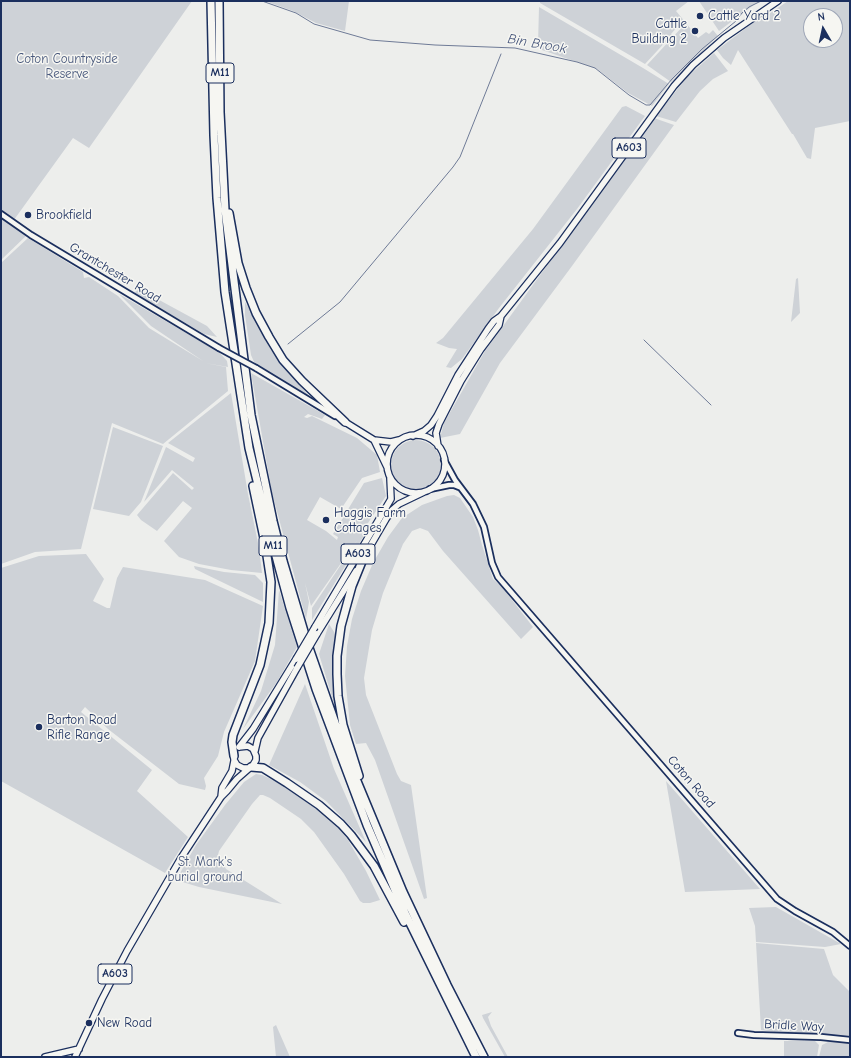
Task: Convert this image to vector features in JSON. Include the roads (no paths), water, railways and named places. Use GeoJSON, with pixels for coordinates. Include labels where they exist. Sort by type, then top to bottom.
{"type":"FeatureCollection","features":[{"type":"Feature","properties":{"kind":"highway","name":"M11"},"geometry":{"type":"LineString","coordinates":[[211,1],[217,198],[225,292],[249,448],[279,569],[316,689],[367,825],[405,913],[476,1057]]}},
{"type":"Feature","properties":{"kind":"highway","name":"M11"},"geometry":{"type":"LineString","coordinates":[[219,1],[221,145],[225,210],[251,415],[267,494],[283,561],[313,659],[347,757],[376,830],[403,892],[447,985],[484,1057]]}},
{"type":"Feature","properties":{"kind":"highway"},"geometry":{"type":"LineString","coordinates":[[221,145],[229,210],[238,263],[256,313],[283,360],[302,381],[345,422]]}},
{"type":"Feature","properties":{"kind":"highway"},"geometry":{"type":"LineString","coordinates":[[234,758],[232,742],[233,735],[260,665],[268,634],[270,611],[271,582],[268,557],[250,467],[249,448]]}},
{"type":"Feature","properties":{"kind":"highway"},"geometry":{"type":"LineString","coordinates":[[363,559],[352,586],[341,626],[337,656],[338,696],[344,725],[376,830]]}},
{"type":"Feature","properties":{"kind":"highway"},"geometry":{"type":"LineString","coordinates":[[250,767],[263,768],[308,796],[328,812],[351,835],[381,876],[417,948],[441,987]]}},
{"type":"Feature","properties":{"kind":"main road","name":"A603"},"geometry":{"type":"LineString","coordinates":[[439,447],[436,433],[439,424],[481,349],[499,325],[502,316],[573,225],[674,86],[693,66],[724,38],[778,1]]}},
{"type":"Feature","properties":{"kind":"main road","name":"A603"},"geometry":{"type":"LineString","coordinates":[[413,436],[424,431],[431,425],[469,357],[494,321],[502,316]]}},
{"type":"Feature","properties":{"kind":"main road"},"geometry":{"type":"LineString","coordinates":[[345,422],[374,440],[391,442],[413,436],[428,438],[439,447],[444,460],[442,476],[436,485],[424,492],[417,493],[405,491],[396,485],[390,478],[374,440]]}},
{"type":"Feature","properties":{"kind":"main road"},"geometry":{"type":"LineString","coordinates":[[387,468],[390,451],[401,440]]}},
{"type":"Feature","properties":{"kind":"main road","name":"A603"},"geometry":{"type":"LineString","coordinates":[[239,747],[253,729],[296,659],[390,499],[390,478]]}},
{"type":"Feature","properties":{"kind":"main road","name":"A603"},"geometry":{"type":"LineString","coordinates":[[255,751],[258,738],[297,668],[386,519],[392,510],[400,504],[424,492]]}},
{"type":"Feature","properties":{"kind":"main road"},"geometry":{"type":"LineString","coordinates":[[248,746],[255,751],[256,760],[250,767],[239,767],[234,758],[236,750],[239,747],[248,746]]}},
{"type":"Feature","properties":{"kind":"main road","name":"A603"},"geometry":{"type":"LineString","coordinates":[[220,797],[222,788],[232,771],[234,758]]}},
{"type":"Feature","properties":{"kind":"main road","name":"A603"},"geometry":{"type":"LineString","coordinates":[[75,1057],[134,939],[181,858],[220,797],[250,767]]}},
{"type":"Feature","properties":{"kind":"main road"},"geometry":{"type":"LineString","coordinates":[[45,1057],[66,1055],[79,1047]]}},
{"type":"Feature","properties":{"kind":"street","name":"Grantchester Road"},"geometry":{"type":"LineString","coordinates":[[1,214],[31,235],[345,422]]}},
{"type":"Feature","properties":{"kind":"street","name":"Coton Road"},"geometry":{"type":"LineString","coordinates":[[444,460],[455,480],[473,504],[484,527],[492,563],[498,577],[777,899],[795,911],[833,932],[850,946]]}},
{"type":"Feature","properties":{"kind":"street"},"geometry":{"type":"LineString","coordinates":[[430,489],[449,485],[454,485],[461,488]]}},
{"type":"Feature","properties":{"kind":"street","name":"Bridle Way"},"geometry":{"type":"LineString","coordinates":[[738,1033],[850,1040]]}},
{"type":"Feature","properties":{"kind":"waterway","name":"Bin Brook"},"geometry":{"type":"LineString","coordinates":[[262,1],[296,13],[314,24],[370,40],[435,45],[515,48],[577,62],[595,68],[629,95],[646,105],[650,105],[672,79],[702,49],[736,21],[749,7],[761,1]]}},
{"type":"Feature","properties":{"kind":"waterway"},"geometry":{"type":"LineString","coordinates":[[288,344],[340,302],[453,167],[460,157],[501,54]]}},
{"type":"Feature","properties":{"kind":"waterway"},"geometry":{"type":"LineString","coordinates":[[644,340],[711,405]]}},
{"type":"Feature","properties":{"kind":"place","name":"Cattle Yard 2"},"geometry":{"type":"Point","coordinates":[700,16]}},
{"type":"Feature","properties":{"kind":"place","name":"Cattle Building 2"},"geometry":{"type":"Point","coordinates":[695,31]}},
{"type":"Feature","properties":{"kind":"place","name":"Brookfield"},"geometry":{"type":"Point","coordinates":[28,215]}},
{"type":"Feature","properties":{"kind":"place","name":"Haggis Farm Cottages"},"geometry":{"type":"Point","coordinates":[326,520]}},
{"type":"Feature","properties":{"kind":"place","name":"Barton Road Rifle Range"},"geometry":{"type":"Point","coordinates":[39,727]}},
{"type":"Feature","properties":{"kind":"place","name":"New Road"},"geometry":{"type":"Point","coordinates":[89,1023]}},
{"type":"Feature","properties":{"kind":"park label","name":"Coton Countryside Reserve"},"geometry":{"type":"Point","coordinates":[67,66]}},
{"type":"Feature","properties":{"kind":"park label","name":"St. Mark's burial ground"},"geometry":{"type":"Point","coordinates":[205,870]}}]}
